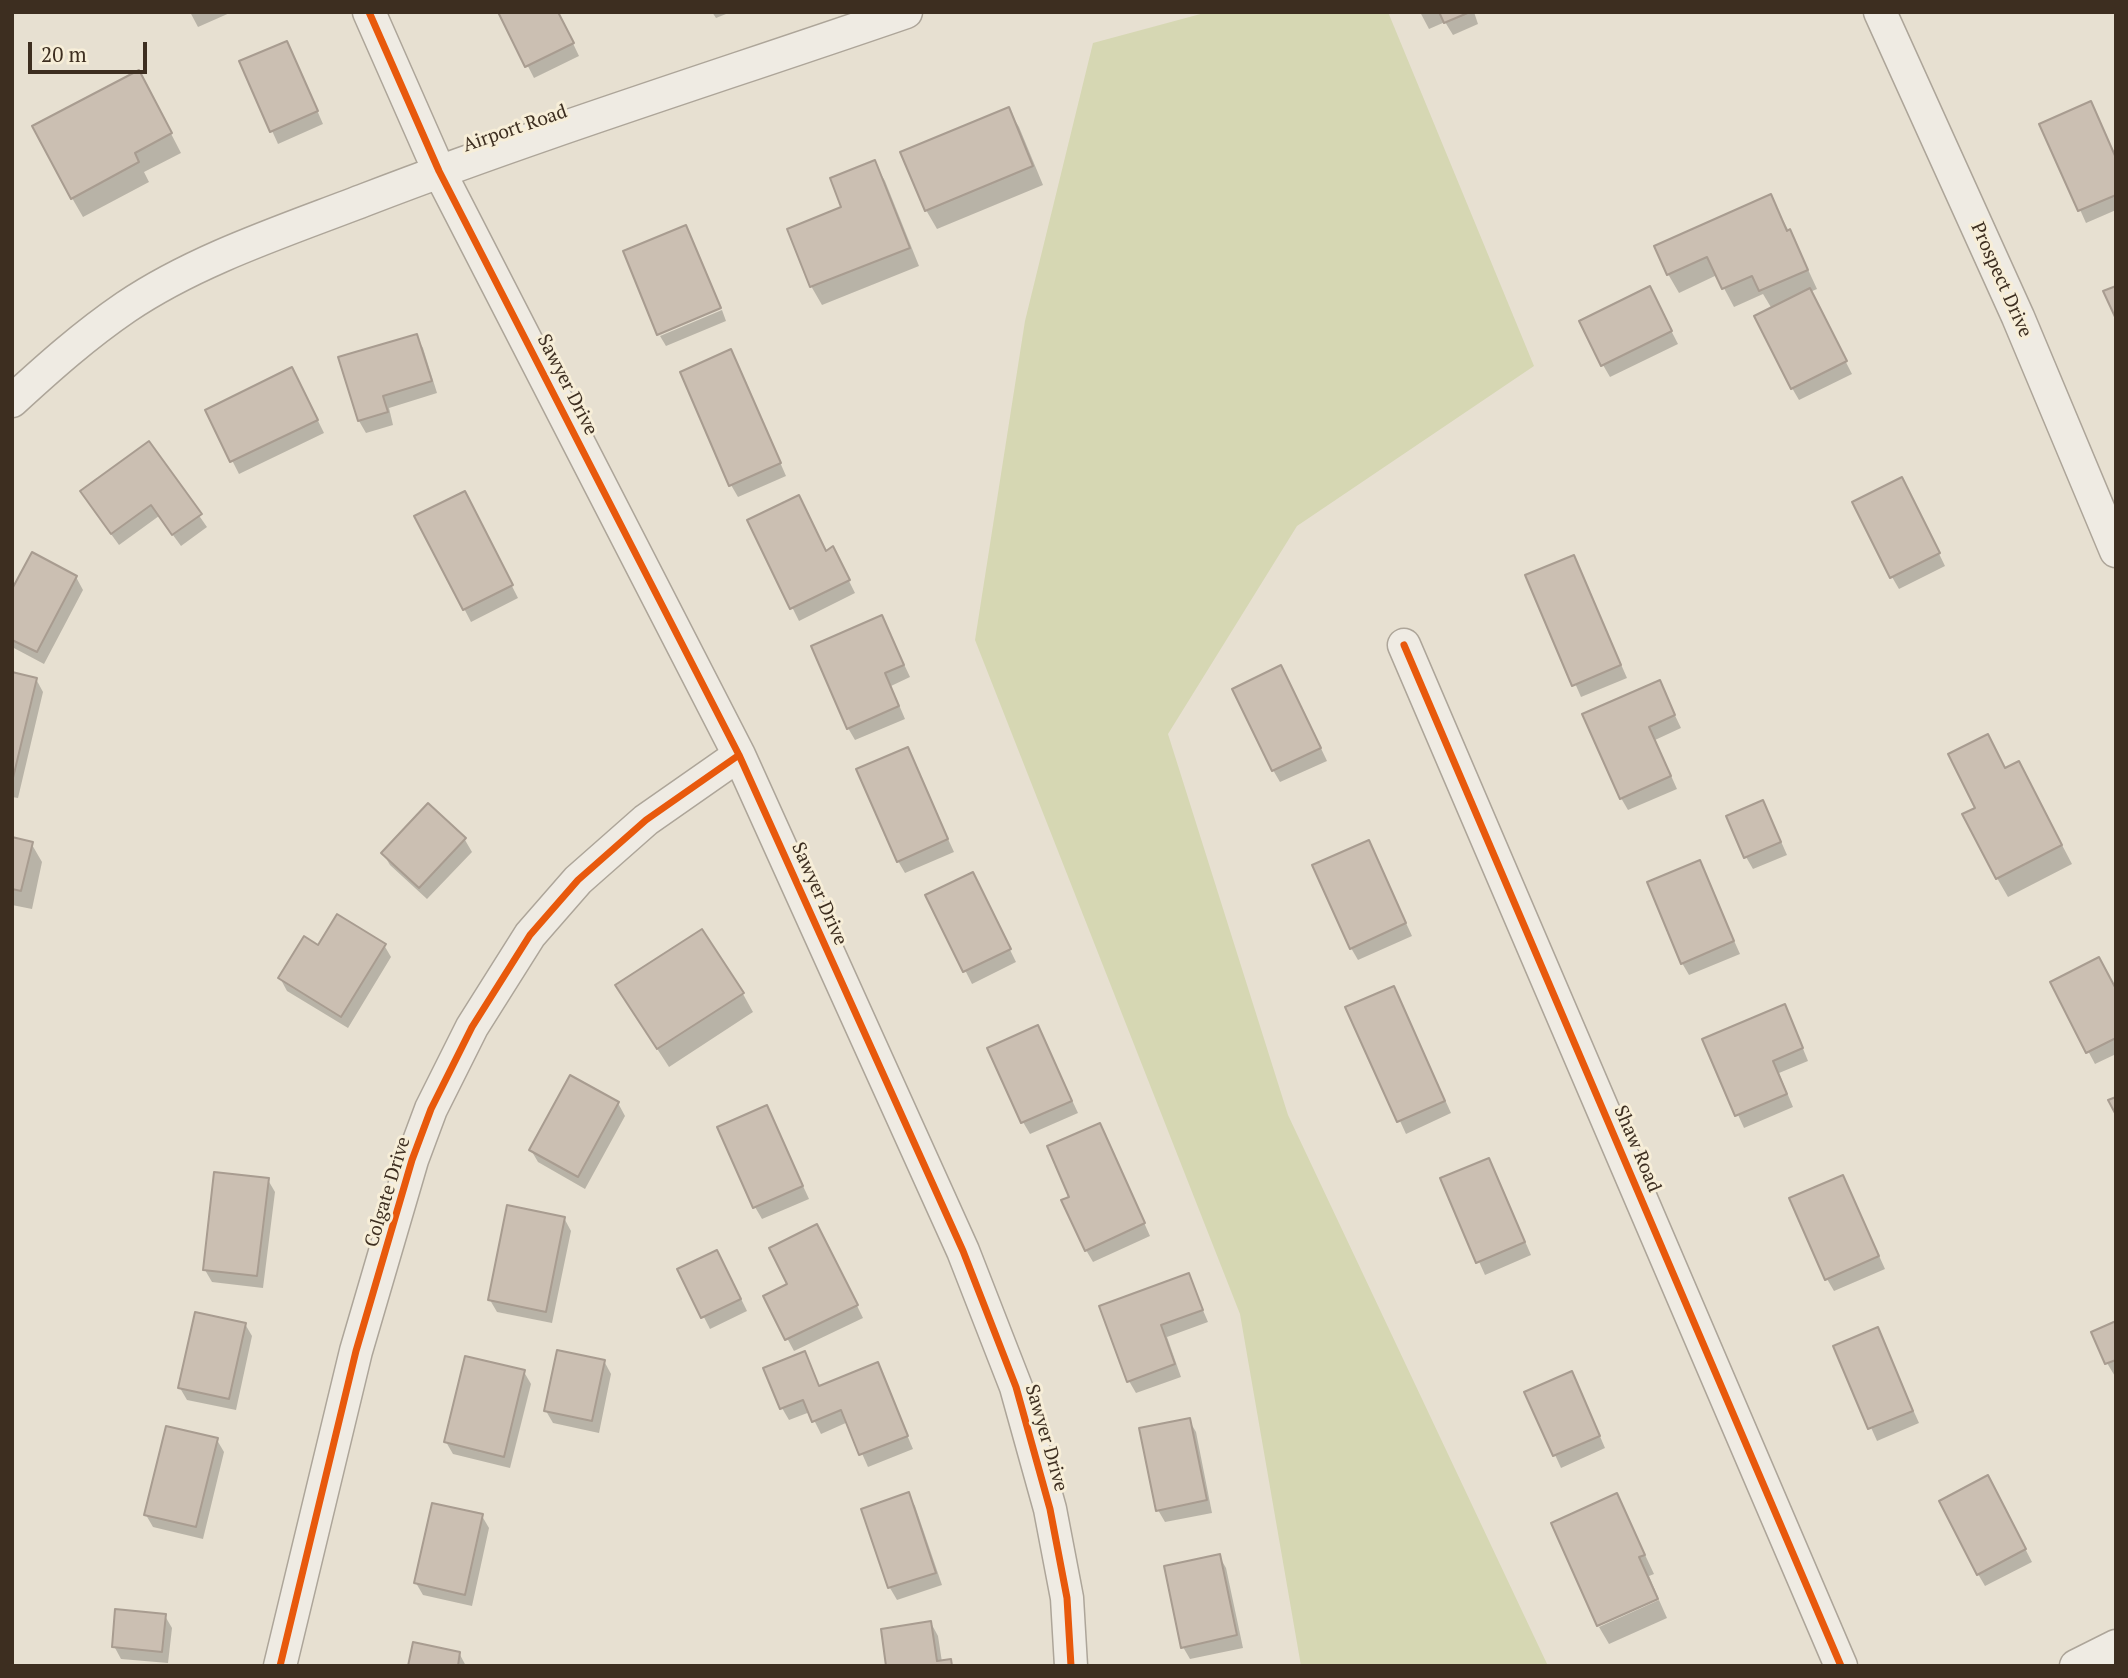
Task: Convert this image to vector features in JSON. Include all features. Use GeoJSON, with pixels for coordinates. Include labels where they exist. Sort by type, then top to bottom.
{"type":"FeatureCollection","features":[{"type":"Feature","properties":{"kind":"street","name":"Sawyer Drive"},"geometry":{"type":"LineString","coordinates":[[369,12],[439,171],[739,755],[963,1251],[1016,1387],[1050,1509],[1067,1598],[1071,1666]]}},
{"type":"Feature","properties":{"kind":"street","name":"Airport Road"},"geometry":{"type":"LineString","coordinates":[[12,401],[69,348],[128,306],[191,270],[439,171],[906,12]]}},
{"type":"Feature","properties":{"kind":"street","name":"Prospect Drive"},"geometry":{"type":"LineString","coordinates":[[1880,12],[2018,317],[2116,551]]}},
{"type":"Feature","properties":{"kind":"street","name":"Shaw Road"},"geometry":{"type":"LineString","coordinates":[[1404,645],[1841,1666]]}},
{"type":"Feature","properties":{"kind":"street","name":"Colgate Drive"},"geometry":{"type":"LineString","coordinates":[[280,1666],[356,1351],[412,1160],[431,1109],[471,1027],[530,935],[578,880],[646,820],[739,755]]}},
{"type":"Feature","properties":{"kind":"street"},"geometry":{"type":"LineString","coordinates":[[2076,1666],[2116,1646]]}},
{"type":"Feature","properties":{"kind":"green space"},"geometry":{"type":"Polygon","coordinates":[[[1208,12],[1388,12],[1534,366],[1297,526],[1168,734],[1288,1115],[1548,1666],[1301,1666],[1240,1314],[975,640],[1025,321],[1093,43],[1208,12]]]}},
{"type":"Feature","properties":{"kind":"building"},"geometry":{"type":"Polygon","coordinates":[[[498,12],[558,12],[574,43],[525,67],[498,12]]]}},
{"type":"Feature","properties":{"kind":"building"},"geometry":{"type":"Polygon","coordinates":[[[1439,12],[1470,12],[1444,23],[1439,12]]]}},
{"type":"Feature","properties":{"kind":"building"},"geometry":{"type":"Polygon","coordinates":[[[287,41],[318,111],[270,132],[239,61],[287,41]]]}},
{"type":"Feature","properties":{"kind":"building"},"geometry":{"type":"Polygon","coordinates":[[[139,70],[172,133],[135,153],[139,162],[71,199],[32,126],[139,70]]]}},
{"type":"Feature","properties":{"kind":"building"},"geometry":{"type":"Polygon","coordinates":[[[2091,101],[2116,158],[2116,195],[2078,211],[2039,124],[2091,101]]]}},
{"type":"Feature","properties":{"kind":"building"},"geometry":{"type":"Polygon","coordinates":[[[1009,107],[1033,166],[925,211],[900,152],[1009,107]]]}},
{"type":"Feature","properties":{"kind":"building"},"geometry":{"type":"Polygon","coordinates":[[[875,160],[910,248],[810,287],[787,229],[841,207],[830,178],[875,160]]]}},
{"type":"Feature","properties":{"kind":"building"},"geometry":{"type":"Polygon","coordinates":[[[1771,194],[1808,270],[1759,291],[1752,276],[1722,289],[1707,257],[1667,275],[1654,246],[1771,194]]]}},
{"type":"Feature","properties":{"kind":"building"},"geometry":{"type":"Polygon","coordinates":[[[686,225],[721,308],[657,335],[623,251],[686,225]]]}},
{"type":"Feature","properties":{"kind":"building"},"geometry":{"type":"Polygon","coordinates":[[[1650,286],[1672,331],[1601,366],[1579,321],[1650,286]]]}},
{"type":"Feature","properties":{"kind":"building"},"geometry":{"type":"Polygon","coordinates":[[[2116,286],[2116,319],[2103,291],[2116,286]]]}},
{"type":"Feature","properties":{"kind":"building"},"geometry":{"type":"Polygon","coordinates":[[[1810,288],[1847,361],[1791,389],[1754,316],[1810,288]]]}},
{"type":"Feature","properties":{"kind":"building"},"geometry":{"type":"Polygon","coordinates":[[[417,334],[432,381],[383,396],[388,412],[358,421],[338,357],[417,334]]]}},
{"type":"Feature","properties":{"kind":"building"},"geometry":{"type":"Polygon","coordinates":[[[731,349],[781,463],[729,486],[680,372],[731,349]]]}},
{"type":"Feature","properties":{"kind":"building"},"geometry":{"type":"Polygon","coordinates":[[[292,367],[318,420],[230,462],[205,410],[292,367]]]}},
{"type":"Feature","properties":{"kind":"building"},"geometry":{"type":"Polygon","coordinates":[[[149,441],[202,514],[172,535],[151,505],[111,534],[80,491],[149,441]]]}},
{"type":"Feature","properties":{"kind":"building"},"geometry":{"type":"Polygon","coordinates":[[[1902,477],[1940,553],[1890,578],[1852,502],[1902,477]]]}},
{"type":"Feature","properties":{"kind":"building"},"geometry":{"type":"Polygon","coordinates":[[[465,491],[513,585],[463,610],[414,516],[465,491]]]}},
{"type":"Feature","properties":{"kind":"building"},"geometry":{"type":"Polygon","coordinates":[[[799,495],[826,551],[833,546],[850,580],[790,609],[747,520],[799,495]]]}},
{"type":"Feature","properties":{"kind":"building"},"geometry":{"type":"Polygon","coordinates":[[[32,552],[77,576],[37,652],[12,640],[12,589],[32,552]]]}},
{"type":"Feature","properties":{"kind":"building"},"geometry":{"type":"Polygon","coordinates":[[[1574,555],[1621,665],[1572,686],[1525,575],[1574,555]]]}},
{"type":"Feature","properties":{"kind":"building"},"geometry":{"type":"Polygon","coordinates":[[[882,615],[904,665],[885,673],[899,706],[847,729],[811,646],[882,615]]]}},
{"type":"Feature","properties":{"kind":"building"},"geometry":{"type":"Polygon","coordinates":[[[1281,665],[1321,748],[1272,771],[1232,689],[1281,665]]]}},
{"type":"Feature","properties":{"kind":"building"},"geometry":{"type":"Polygon","coordinates":[[[12,672],[37,678],[12,782],[12,672]]]}},
{"type":"Feature","properties":{"kind":"building"},"geometry":{"type":"Polygon","coordinates":[[[1660,680],[1675,715],[1649,727],[1671,776],[1620,799],[1582,714],[1660,680]]]}},
{"type":"Feature","properties":{"kind":"building"},"geometry":{"type":"Polygon","coordinates":[[[1988,734],[2005,768],[2019,761],[2062,845],[1996,879],[1962,814],[1975,808],[1948,754],[1988,734]]]}},
{"type":"Feature","properties":{"kind":"building"},"geometry":{"type":"Polygon","coordinates":[[[908,747],[948,839],[897,862],[856,769],[908,747]]]}},
{"type":"Feature","properties":{"kind":"building"},"geometry":{"type":"Polygon","coordinates":[[[1763,800],[1781,842],[1744,858],[1726,816],[1763,800]]]}},
{"type":"Feature","properties":{"kind":"building"},"geometry":{"type":"Polygon","coordinates":[[[428,803],[466,838],[419,888],[381,853],[428,803]]]}},
{"type":"Feature","properties":{"kind":"building"},"geometry":{"type":"Polygon","coordinates":[[[12,837],[33,842],[21,891],[12,889],[12,837]]]}},
{"type":"Feature","properties":{"kind":"building"},"geometry":{"type":"Polygon","coordinates":[[[1369,840],[1406,923],[1350,949],[1312,865],[1369,840]]]}},
{"type":"Feature","properties":{"kind":"building"},"geometry":{"type":"Polygon","coordinates":[[[1700,860],[1734,941],[1681,964],[1647,882],[1700,860]]]}},
{"type":"Feature","properties":{"kind":"building"},"geometry":{"type":"Polygon","coordinates":[[[973,872],[1011,949],[963,972],[925,895],[973,872]]]}},
{"type":"Feature","properties":{"kind":"building"},"geometry":{"type":"Polygon","coordinates":[[[337,914],[386,944],[341,1017],[278,978],[304,936],[318,945],[337,914]]]}},
{"type":"Feature","properties":{"kind":"building"},"geometry":{"type":"Polygon","coordinates":[[[702,929],[744,993],[657,1049],[615,985],[702,929]]]}},
{"type":"Feature","properties":{"kind":"building"},"geometry":{"type":"Polygon","coordinates":[[[2099,957],[2116,989],[2116,1038],[2086,1053],[2050,982],[2099,957]]]}},
{"type":"Feature","properties":{"kind":"building"},"geometry":{"type":"Polygon","coordinates":[[[1394,986],[1445,1101],[1397,1122],[1345,1007],[1394,986]]]}},
{"type":"Feature","properties":{"kind":"building"},"geometry":{"type":"Polygon","coordinates":[[[1785,1004],[1803,1048],[1773,1061],[1787,1094],[1735,1116],[1702,1039],[1785,1004]]]}},
{"type":"Feature","properties":{"kind":"building"},"geometry":{"type":"Polygon","coordinates":[[[1038,1025],[1072,1101],[1021,1123],[987,1048],[1038,1025]]]}},
{"type":"Feature","properties":{"kind":"building"},"geometry":{"type":"Polygon","coordinates":[[[570,1075],[619,1102],[578,1177],[529,1150],[570,1075]]]}},
{"type":"Feature","properties":{"kind":"building"},"geometry":{"type":"Polygon","coordinates":[[[2116,1097],[2116,1115],[2108,1100],[2116,1097]]]}},
{"type":"Feature","properties":{"kind":"building"},"geometry":{"type":"Polygon","coordinates":[[[767,1105],[803,1186],[753,1208],[717,1127],[767,1105]]]}},
{"type":"Feature","properties":{"kind":"building"},"geometry":{"type":"Polygon","coordinates":[[[1100,1123],[1145,1223],[1085,1251],[1061,1200],[1069,1197],[1047,1146],[1100,1123]]]}},
{"type":"Feature","properties":{"kind":"building"},"geometry":{"type":"Polygon","coordinates":[[[1489,1158],[1525,1242],[1476,1263],[1440,1178],[1489,1158]]]}},
{"type":"Feature","properties":{"kind":"building"},"geometry":{"type":"Polygon","coordinates":[[[214,1172],[269,1178],[257,1276],[203,1270],[214,1172]]]}},
{"type":"Feature","properties":{"kind":"building"},"geometry":{"type":"Polygon","coordinates":[[[1843,1175],[1879,1256],[1825,1280],[1789,1198],[1843,1175]]]}},
{"type":"Feature","properties":{"kind":"building"},"geometry":{"type":"Polygon","coordinates":[[[507,1205],[565,1217],[546,1312],[488,1300],[507,1205]]]}},
{"type":"Feature","properties":{"kind":"building"},"geometry":{"type":"Polygon","coordinates":[[[817,1224],[858,1305],[785,1340],[763,1296],[787,1284],[769,1248],[817,1224]]]}},
{"type":"Feature","properties":{"kind":"building"},"geometry":{"type":"Polygon","coordinates":[[[717,1250],[741,1299],[701,1318],[677,1269],[717,1250]]]}},
{"type":"Feature","properties":{"kind":"building"},"geometry":{"type":"Polygon","coordinates":[[[1189,1273],[1203,1310],[1161,1325],[1175,1364],[1127,1382],[1099,1306],[1189,1273]]]}},
{"type":"Feature","properties":{"kind":"building"},"geometry":{"type":"Polygon","coordinates":[[[195,1312],[246,1323],[229,1399],[178,1388],[195,1312]]]}},
{"type":"Feature","properties":{"kind":"building"},"geometry":{"type":"Polygon","coordinates":[[[2116,1321],[2116,1360],[2105,1364],[2091,1332],[2116,1321]]]}},
{"type":"Feature","properties":{"kind":"building"},"geometry":{"type":"Polygon","coordinates":[[[1878,1327],[1913,1411],[1868,1429],[1833,1346],[1878,1327]]]}},
{"type":"Feature","properties":{"kind":"building"},"geometry":{"type":"Polygon","coordinates":[[[557,1350],[605,1360],[592,1421],[544,1411],[557,1350]]]}},
{"type":"Feature","properties":{"kind":"building"},"geometry":{"type":"Polygon","coordinates":[[[805,1351],[819,1386],[878,1362],[908,1436],[859,1455],[841,1410],[812,1422],[803,1400],[780,1409],[763,1368],[805,1351]]]}},
{"type":"Feature","properties":{"kind":"building"},"geometry":{"type":"Polygon","coordinates":[[[465,1356],[525,1370],[504,1457],[444,1442],[465,1356]]]}},
{"type":"Feature","properties":{"kind":"building"},"geometry":{"type":"Polygon","coordinates":[[[1572,1371],[1600,1436],[1553,1456],[1524,1392],[1572,1371]]]}},
{"type":"Feature","properties":{"kind":"building"},"geometry":{"type":"Polygon","coordinates":[[[1190,1418],[1207,1500],[1156,1511],[1139,1428],[1190,1418]]]}},
{"type":"Feature","properties":{"kind":"building"},"geometry":{"type":"Polygon","coordinates":[[[166,1426],[218,1438],[196,1527],[144,1515],[166,1426]]]}},
{"type":"Feature","properties":{"kind":"building"},"geometry":{"type":"Polygon","coordinates":[[[1988,1475],[2026,1549],[1977,1575],[1939,1501],[1988,1475]]]}},
{"type":"Feature","properties":{"kind":"building"},"geometry":{"type":"Polygon","coordinates":[[[909,1492],[936,1573],[888,1588],[861,1509],[909,1492]]]}},
{"type":"Feature","properties":{"kind":"building"},"geometry":{"type":"Polygon","coordinates":[[[1617,1493],[1645,1555],[1639,1557],[1658,1599],[1597,1626],[1551,1523],[1617,1493]]]}},
{"type":"Feature","properties":{"kind":"building"},"geometry":{"type":"Polygon","coordinates":[[[432,1503],[483,1514],[465,1595],[414,1583],[432,1503]]]}},
{"type":"Feature","properties":{"kind":"building"},"geometry":{"type":"Polygon","coordinates":[[[1220,1554],[1237,1635],[1181,1648],[1164,1566],[1220,1554]]]}},
{"type":"Feature","properties":{"kind":"building"},"geometry":{"type":"Polygon","coordinates":[[[115,1609],[166,1614],[162,1652],[112,1647],[115,1609]]]}},
{"type":"Feature","properties":{"kind":"building"},"geometry":{"type":"Polygon","coordinates":[[[931,1621],[937,1661],[951,1659],[952,1666],[886,1666],[881,1629],[931,1621]]]}},
{"type":"Feature","properties":{"kind":"building"},"geometry":{"type":"Polygon","coordinates":[[[413,1642],[460,1652],[458,1666],[408,1666],[413,1642]]]}},
{"type":"Feature","properties":{"kind":"cycle path"},"geometry":{"type":"LineString","coordinates":[[369,12],[439,171],[739,755],[963,1251],[1016,1387],[1050,1509],[1067,1598],[1071,1666]]}},
{"type":"Feature","properties":{"kind":"cycle path"},"geometry":{"type":"LineString","coordinates":[[1404,645],[1841,1666]]}},
{"type":"Feature","properties":{"kind":"cycle path"},"geometry":{"type":"LineString","coordinates":[[280,1666],[356,1351],[412,1160],[431,1109],[472,1027],[530,935],[578,880],[646,820],[739,755]]}}]}
